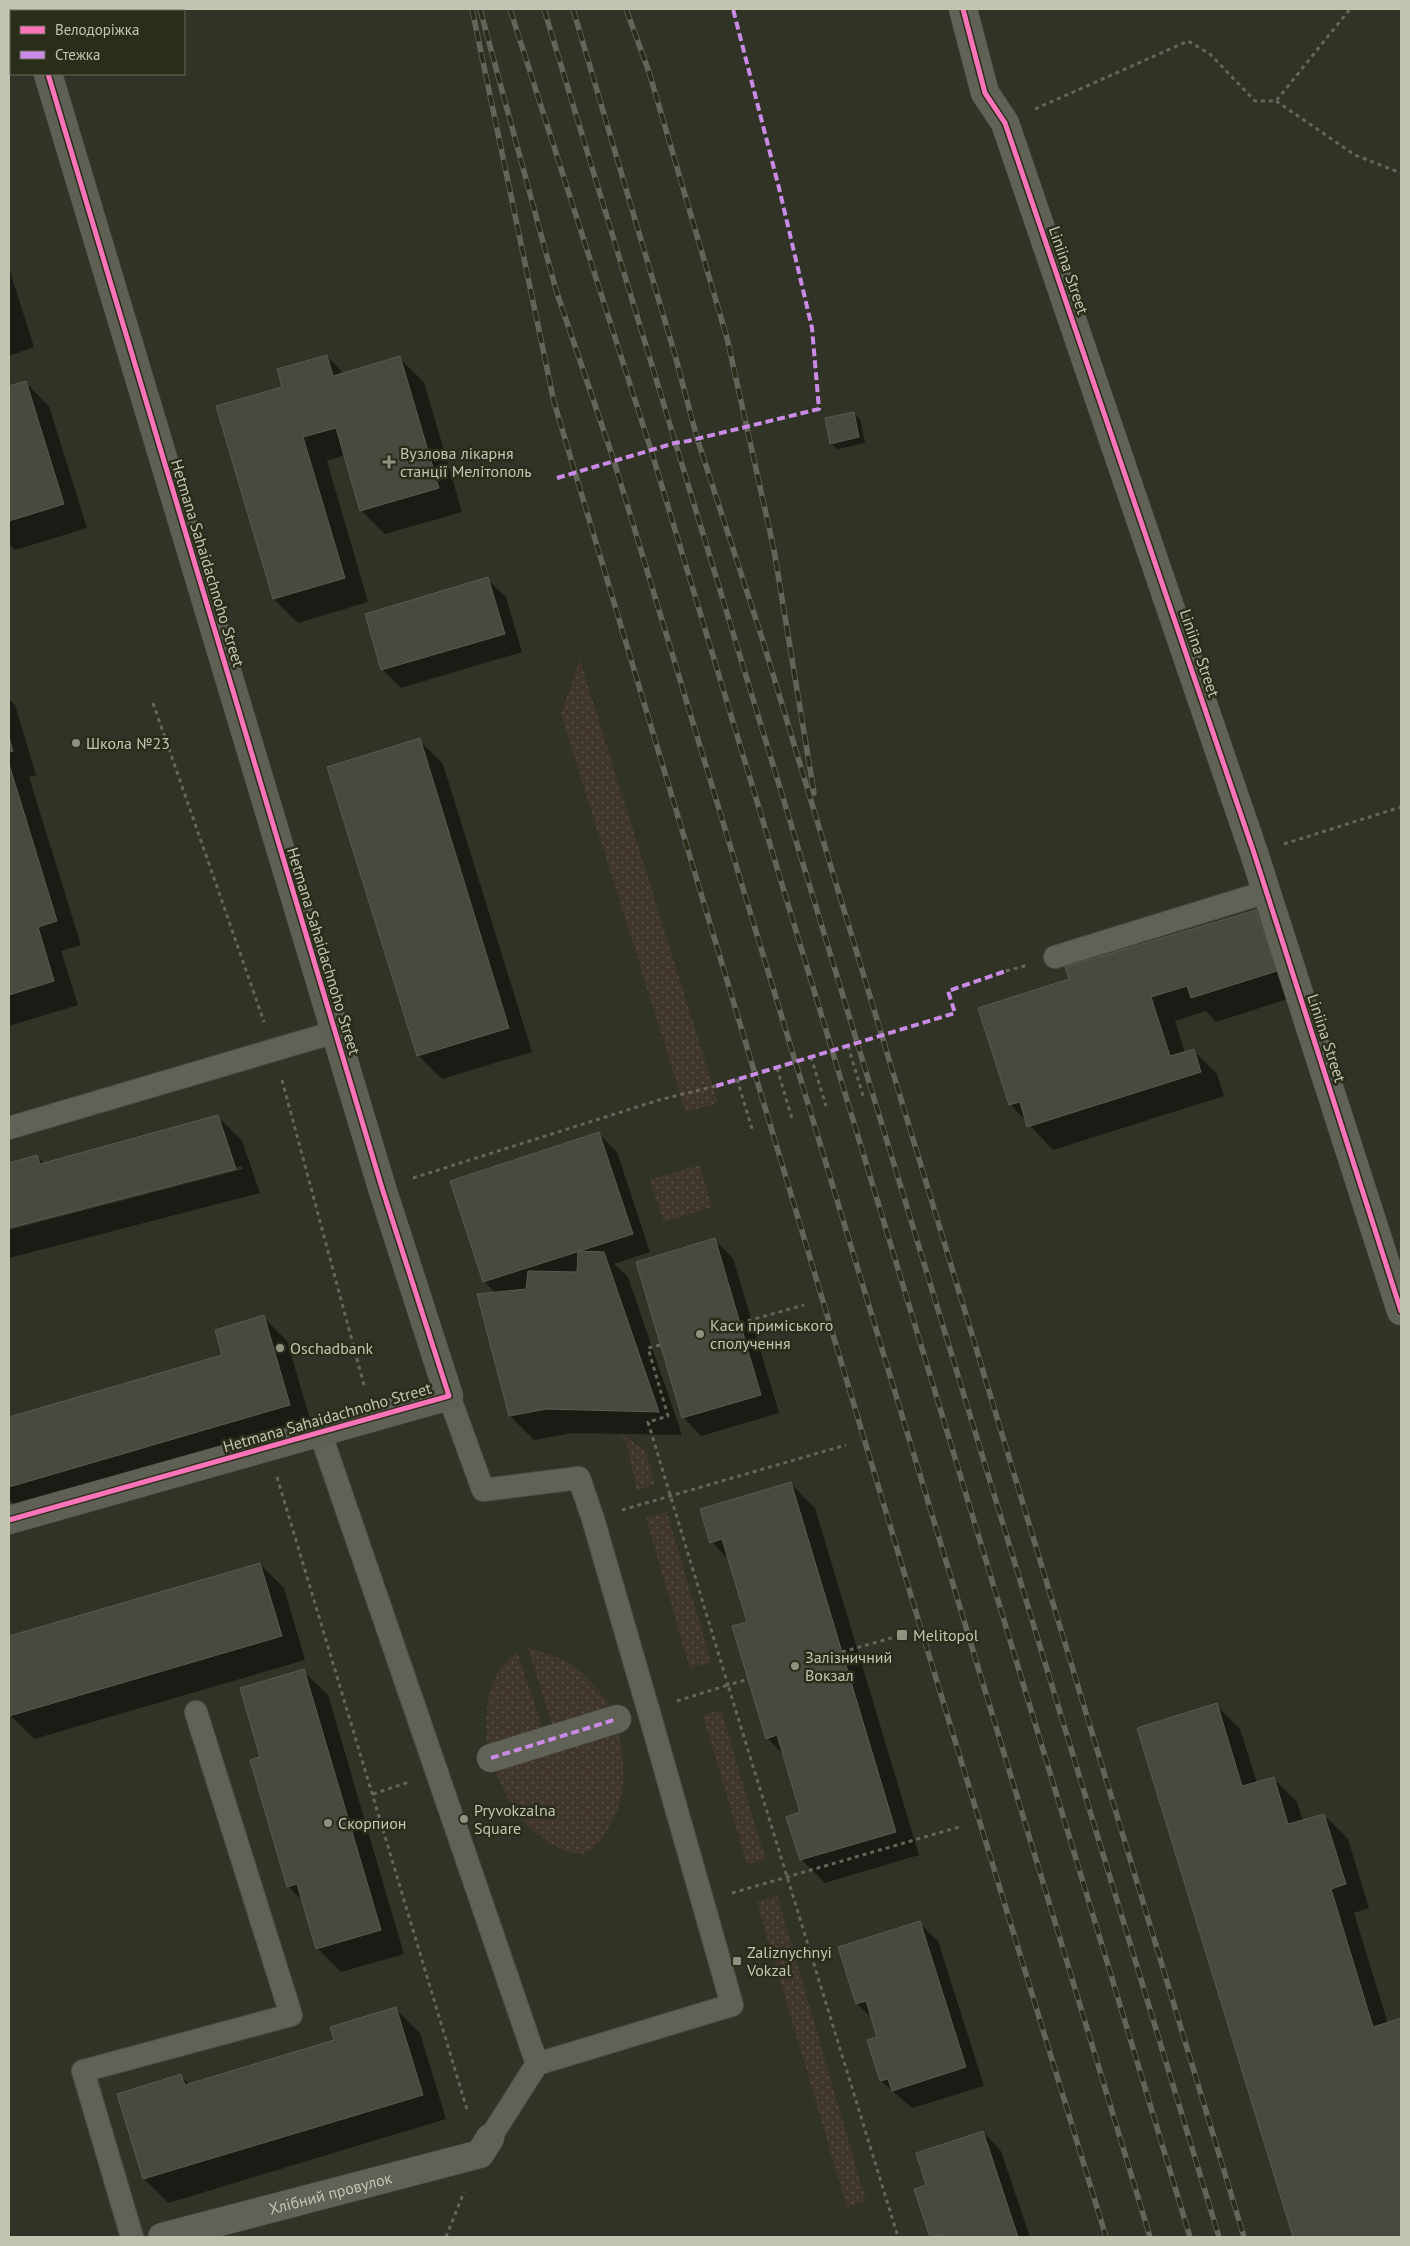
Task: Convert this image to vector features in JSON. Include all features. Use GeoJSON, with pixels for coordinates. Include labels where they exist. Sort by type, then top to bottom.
{"type":"FeatureCollection","features":[{"type":"Feature","properties":{"kind":"street","name":"Liniina Street"},"geometry":{"type":"LineString","coordinates":[[963,9],[985,93],[1005,123],[1254,853],[1401,1311]]}},
{"type":"Feature","properties":{"kind":"street","name":"Hetmana Sahaidachnoho Street"},"geometry":{"type":"LineString","coordinates":[[9,1520],[449,1396],[382,1188],[48,75]]}},
{"type":"Feature","properties":{"kind":"street"},"geometry":{"type":"LineString","coordinates":[[490,1758],[616,1719]]}},
{"type":"Feature","properties":{"kind":"street","name":"Хлібний провулок"},"geometry":{"type":"LineString","coordinates":[[162,2237],[485,2146]]}},
{"type":"Feature","properties":{"kind":"lane"},"geometry":{"type":"LineString","coordinates":[[1055,957],[1266,892]]}},
{"type":"Feature","properties":{"kind":"lane"},"geometry":{"type":"LineString","coordinates":[[9,1128],[336,1032]]}},
{"type":"Feature","properties":{"kind":"lane"},"geometry":{"type":"LineString","coordinates":[[449,1396],[483,1490],[579,1478],[593,1519],[732,2005],[537,2064],[485,2146]]}},
{"type":"Feature","properties":{"kind":"lane"},"geometry":{"type":"LineString","coordinates":[[320,1432],[537,2064]]}},
{"type":"Feature","properties":{"kind":"lane"},"geometry":{"type":"LineString","coordinates":[[132,2237],[83,2071],[291,2015],[196,1712]]}},
{"type":"Feature","properties":{"kind":"path"},"geometry":{"type":"LineString","coordinates":[[1276,101],[1350,9]]}},
{"type":"Feature","properties":{"kind":"path"},"geometry":{"type":"LineString","coordinates":[[1005,123],[1188,41],[1210,54],[1255,101],[1276,101],[1354,155],[1401,173]]}},
{"type":"Feature","properties":{"kind":"path"},"geometry":{"type":"LineString","coordinates":[[1254,853],[1401,807]]}},
{"type":"Feature","properties":{"kind":"path"},"geometry":{"type":"LineString","coordinates":[[848,1046],[864,1099]]}},
{"type":"Feature","properties":{"kind":"path"},"geometry":{"type":"LineString","coordinates":[[811,1057],[826,1106]]}},
{"type":"Feature","properties":{"kind":"path"},"geometry":{"type":"LineString","coordinates":[[777,1068],[792,1119]]}},
{"type":"Feature","properties":{"kind":"path"},"geometry":{"type":"LineString","coordinates":[[737,1079],[752,1129]]}},
{"type":"Feature","properties":{"kind":"path"},"geometry":{"type":"LineString","coordinates":[[382,1188],[658,1100],[716,1086]]}},
{"type":"Feature","properties":{"kind":"path"},"geometry":{"type":"LineString","coordinates":[[740,1322],[804,1305]]}},
{"type":"Feature","properties":{"kind":"path"},"geometry":{"type":"LineString","coordinates":[[660,1345],[648,1348],[668,1416],[648,1422],[669,1496],[898,2237]]}},
{"type":"Feature","properties":{"kind":"path"},"geometry":{"type":"LineString","coordinates":[[593,1519],[846,1445]]}},
{"type":"Feature","properties":{"kind":"path"},"geometry":{"type":"LineString","coordinates":[[268,1447],[485,2146],[446,2237]]}},
{"type":"Feature","properties":{"kind":"path"},"geometry":{"type":"LineString","coordinates":[[842,1652],[902,1635]]}},
{"type":"Feature","properties":{"kind":"path"},"geometry":{"type":"LineString","coordinates":[[648,1709],[749,1679]]}},
{"type":"Feature","properties":{"kind":"path"},"geometry":{"type":"LineString","coordinates":[[703,1901],[959,1828]]}},
{"type":"Feature","properties":{"kind":"shaded area"},"geometry":{"type":"Polygon","coordinates":[[[580,660],[718,1103],[686,1112],[561,714],[580,660]]]}},
{"type":"Feature","properties":{"kind":"shaded area"},"geometry":{"type":"Polygon","coordinates":[[[699,1165],[712,1207],[664,1222],[650,1180],[699,1165]]]}},
{"type":"Feature","properties":{"kind":"shaded area"},"geometry":{"type":"Polygon","coordinates":[[[620,1433],[645,1450],[655,1485],[637,1490],[627,1445],[620,1433]]]}},
{"type":"Feature","properties":{"kind":"shaded area"},"geometry":{"type":"Polygon","coordinates":[[[667,1512],[711,1662],[690,1668],[646,1518],[667,1512]]]}},
{"type":"Feature","properties":{"kind":"shaded area"},"geometry":{"type":"Polygon","coordinates":[[[528,1648],[556,1657],[576,1668],[592,1683],[610,1706],[552,1724],[528,1648]]]}},
{"type":"Feature","properties":{"kind":"shaded area"},"geometry":{"type":"Polygon","coordinates":[[[517,1652],[542,1727],[487,1744],[488,1705],[493,1682],[506,1662],[517,1652]]]}},
{"type":"Feature","properties":{"kind":"shaded area"},"geometry":{"type":"Polygon","coordinates":[[[721,1710],[765,1859],[747,1864],[703,1715],[721,1710]]]}},
{"type":"Feature","properties":{"kind":"shaded area"},"geometry":{"type":"Polygon","coordinates":[[[619,1733],[623,1760],[621,1796],[613,1820],[597,1845],[591,1850],[579,1854],[562,1849],[538,1835],[513,1807],[495,1770],[619,1733]]]}},
{"type":"Feature","properties":{"kind":"shaded area"},"geometry":{"type":"Polygon","coordinates":[[[777,1895],[866,2201],[847,2207],[757,1902],[777,1895]]]}},
{"type":"Feature","properties":{"kind":"building","name":"Вузлова лікарня станції Мелітополь"},"geometry":{"type":"Polygon","coordinates":[[[327,355],[333,376],[400,356],[439,488],[360,511],[336,428],[303,437],[345,578],[273,599],[216,406],[282,387],[277,369],[327,355]]]}},
{"type":"Feature","properties":{"kind":"building"},"geometry":{"type":"Polygon","coordinates":[[[26,381],[64,504],[9,521],[9,386],[26,381]]]}},
{"type":"Feature","properties":{"kind":"building"},"geometry":{"type":"Polygon","coordinates":[[[854,412],[859,437],[830,444],[825,418],[854,412]]]}},
{"type":"Feature","properties":{"kind":"building"},"geometry":{"type":"Polygon","coordinates":[[[488,577],[505,634],[381,670],[365,614],[488,577]]]}},
{"type":"Feature","properties":{"kind":"building"},"geometry":{"type":"Polygon","coordinates":[[[9,737],[13,751],[9,752],[9,737]]]}},
{"type":"Feature","properties":{"kind":"building"},"geometry":{"type":"Polygon","coordinates":[[[420,738],[509,1028],[417,1056],[327,767],[420,738]]]}},
{"type":"Feature","properties":{"kind":"building"},"geometry":{"type":"Polygon","coordinates":[[[9,764],[57,921],[38,927],[54,981],[9,995],[9,764]]]}},
{"type":"Feature","properties":{"kind":"building"},"geometry":{"type":"Polygon","coordinates":[[[1256,910],[1277,971],[1191,998],[1187,986],[1151,997],[1170,1056],[1194,1049],[1201,1072],[1027,1127],[1020,1102],[1009,1105],[978,1008],[1069,979],[1065,967],[1256,910]]]}},
{"type":"Feature","properties":{"kind":"building"},"geometry":{"type":"Polygon","coordinates":[[[218,1115],[236,1169],[9,1228],[9,1163],[37,1155],[40,1164],[218,1115]]]}},
{"type":"Feature","properties":{"kind":"building"},"geometry":{"type":"Polygon","coordinates":[[[599,1132],[633,1234],[483,1282],[450,1181],[599,1132]]]}},
{"type":"Feature","properties":{"kind":"building","name":"Каси приміського сполучення"},"geometry":{"type":"Polygon","coordinates":[[[715,1238],[761,1395],[682,1418],[636,1262],[715,1238]]]}},
{"type":"Feature","properties":{"kind":"building"},"geometry":{"type":"Polygon","coordinates":[[[578,1251],[604,1252],[659,1412],[547,1409],[509,1416],[477,1294],[526,1289],[528,1271],[577,1272],[578,1251]]]}},
{"type":"Feature","properties":{"kind":"building"},"geometry":{"type":"Polygon","coordinates":[[[264,1315],[290,1405],[9,1487],[9,1417],[222,1355],[215,1330],[264,1315]]]}},
{"type":"Feature","properties":{"kind":"building","name":"Залізничний Вокзал"},"geometry":{"type":"Polygon","coordinates":[[[791,1482],[896,1832],[800,1860],[786,1817],[800,1812],[777,1735],[766,1739],[732,1626],[747,1622],[722,1539],[710,1543],[700,1509],[791,1482]]]}},
{"type":"Feature","properties":{"kind":"building"},"geometry":{"type":"Polygon","coordinates":[[[260,1563],[282,1636],[9,1716],[9,1636],[260,1563]]]}},
{"type":"Feature","properties":{"kind":"building"},"geometry":{"type":"Polygon","coordinates":[[[304,1669],[381,1930],[316,1949],[297,1884],[287,1887],[250,1760],[260,1757],[240,1688],[304,1669]]]}},
{"type":"Feature","properties":{"kind":"building"},"geometry":{"type":"Polygon","coordinates":[[[1217,1703],[1242,1786],[1274,1777],[1288,1824],[1324,1814],[1346,1884],[1331,1889],[1373,2027],[1401,2018],[1401,2237],[1293,2237],[1137,1728],[1217,1703]]]}},
{"type":"Feature","properties":{"kind":"building"},"geometry":{"type":"Polygon","coordinates":[[[920,1921],[966,2067],[892,2091],[888,2079],[880,2081],[867,2040],[877,2037],[866,2001],[856,2004],[838,1947],[920,1921]]]}},
{"type":"Feature","properties":{"kind":"building"},"geometry":{"type":"Polygon","coordinates":[[[396,2007],[423,2095],[143,2179],[117,2094],[181,2074],[185,2085],[334,2040],[330,2027],[396,2007]]]}},
{"type":"Feature","properties":{"kind":"building"},"geometry":{"type":"Polygon","coordinates":[[[983,2131],[1018,2237],[943,2237],[942,2235],[930,2237],[914,2189],[926,2185],[916,2153],[983,2131]]]}},
{"type":"Feature","properties":{"kind":"railway"},"geometry":{"type":"LineString","coordinates":[[472,9],[554,402],[921,1629],[1106,2237]]}},
{"type":"Feature","properties":{"kind":"railway"},"geometry":{"type":"LineString","coordinates":[[480,9],[556,290],[614,461],[1150,2237]]}},
{"type":"Feature","properties":{"kind":"railway"},"geometry":{"type":"LineString","coordinates":[[510,9],[651,450],[1190,2237]]}},
{"type":"Feature","properties":{"kind":"railway"},"geometry":{"type":"LineString","coordinates":[[544,9],[1219,2237]]}},
{"type":"Feature","properties":{"kind":"railway"},"geometry":{"type":"LineString","coordinates":[[573,9],[675,355],[697,438],[762,638],[1244,2237]]}},
{"type":"Feature","properties":{"kind":"railway"},"geometry":{"type":"LineString","coordinates":[[626,9],[649,72],[727,338],[774,550],[814,793]]}},
{"type":"Feature","properties":{"kind":"marked path"},"geometry":{"type":"LineString","coordinates":[[557,478],[675,443],[819,409],[812,328],[779,188],[733,9]]}},
{"type":"Feature","properties":{"kind":"marked path"},"geometry":{"type":"LineString","coordinates":[[716,1086],[955,1013],[948,991],[1006,971]]}},
{"type":"Feature","properties":{"kind":"marked path"},"geometry":{"type":"LineString","coordinates":[[491,1758],[617,1719]]}},
{"type":"Feature","properties":{"kind":"cycle path"},"geometry":{"type":"LineString","coordinates":[[963,9],[985,93],[1005,123],[1254,853],[1401,1311]]}},
{"type":"Feature","properties":{"kind":"cycle path"},"geometry":{"type":"LineString","coordinates":[[9,1520],[449,1396],[382,1188],[48,75]]}},
{"type":"Feature","properties":{"kind":"place","name":"Вузлова лікарня станції Мелітополь"},"geometry":{"type":"Point","coordinates":[389,462]}},
{"type":"Feature","properties":{"kind":"place","name":"Школа №23"},"geometry":{"type":"Point","coordinates":[76,743]}},
{"type":"Feature","properties":{"kind":"place","name":"Каси приміського сполучення"},"geometry":{"type":"Point","coordinates":[700,1334]}},
{"type":"Feature","properties":{"kind":"place","name":"Oschadbank"},"geometry":{"type":"Point","coordinates":[280,1348]}},
{"type":"Feature","properties":{"kind":"place","name":"Melitopol"},"geometry":{"type":"Point","coordinates":[902,1635]}},
{"type":"Feature","properties":{"kind":"place","name":"Залізничний Вокзал"},"geometry":{"type":"Point","coordinates":[795,1666]}},
{"type":"Feature","properties":{"kind":"place","name":"Pryvokzalna Square"},"geometry":{"type":"Point","coordinates":[464,1819]}},
{"type":"Feature","properties":{"kind":"place","name":"Скорпион"},"geometry":{"type":"Point","coordinates":[328,1823]}},
{"type":"Feature","properties":{"kind":"place","name":"Zaliznychnyi Vokzal"},"geometry":{"type":"Point","coordinates":[737,1961]}}]}
